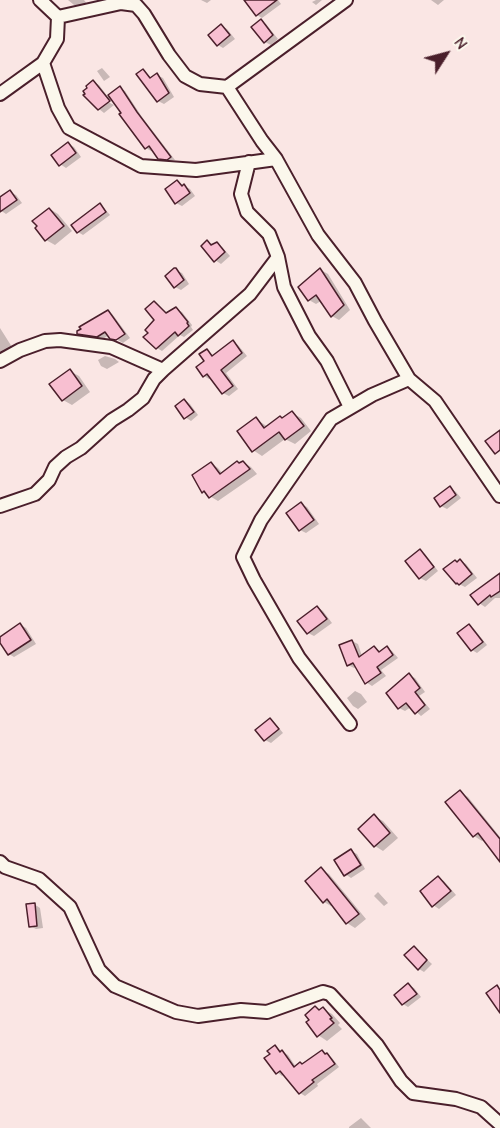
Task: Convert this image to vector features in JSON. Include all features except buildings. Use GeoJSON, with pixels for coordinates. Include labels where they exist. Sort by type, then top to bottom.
{"type":"FeatureCollection","features":[{"type":"Feature","properties":{"kind":"street"},"geometry":{"type":"LineString","coordinates":[[0,94],[43,63],[57,39],[58,17],[40,0]]}},
{"type":"Feature","properties":{"kind":"street"},"geometry":{"type":"LineString","coordinates":[[58,17],[121,3],[136,2],[185,76],[200,84],[227,87],[346,0]]}},
{"type":"Feature","properties":{"kind":"street"},"geometry":{"type":"LineString","coordinates":[[43,63],[58,108],[69,128],[141,166],[196,170],[276,159]]}},
{"type":"Feature","properties":{"kind":"street"},"geometry":{"type":"LineString","coordinates":[[227,87],[276,159],[318,235],[355,283],[409,379],[435,401],[500,496]]}},
{"type":"Feature","properties":{"kind":"street"},"geometry":{"type":"LineString","coordinates":[[249,162],[241,194],[247,212],[269,234],[278,257],[284,287],[309,336],[327,361],[350,407]]}},
{"type":"Feature","properties":{"kind":"street"},"geometry":{"type":"LineString","coordinates":[[0,506],[35,494],[49,480],[55,467],[66,457],[81,448],[112,420],[143,398],[154,379],[163,370],[250,294],[278,257]]}},
{"type":"Feature","properties":{"kind":"street"},"geometry":{"type":"LineString","coordinates":[[0,361],[20,350],[45,341],[60,340],[111,347],[163,370]]}},
{"type":"Feature","properties":{"kind":"street"},"geometry":{"type":"LineString","coordinates":[[350,724],[299,658],[243,557],[261,520],[331,419],[372,395],[409,379]]}},
{"type":"Feature","properties":{"kind":"street"},"geometry":{"type":"LineString","coordinates":[[0,862],[5,867],[39,879],[70,907],[99,970],[115,986],[176,1012],[198,1016],[241,1010],[267,1012],[323,992],[330,994],[377,1045],[401,1081],[413,1093],[456,1099],[481,1107],[500,1124]]}}]}
